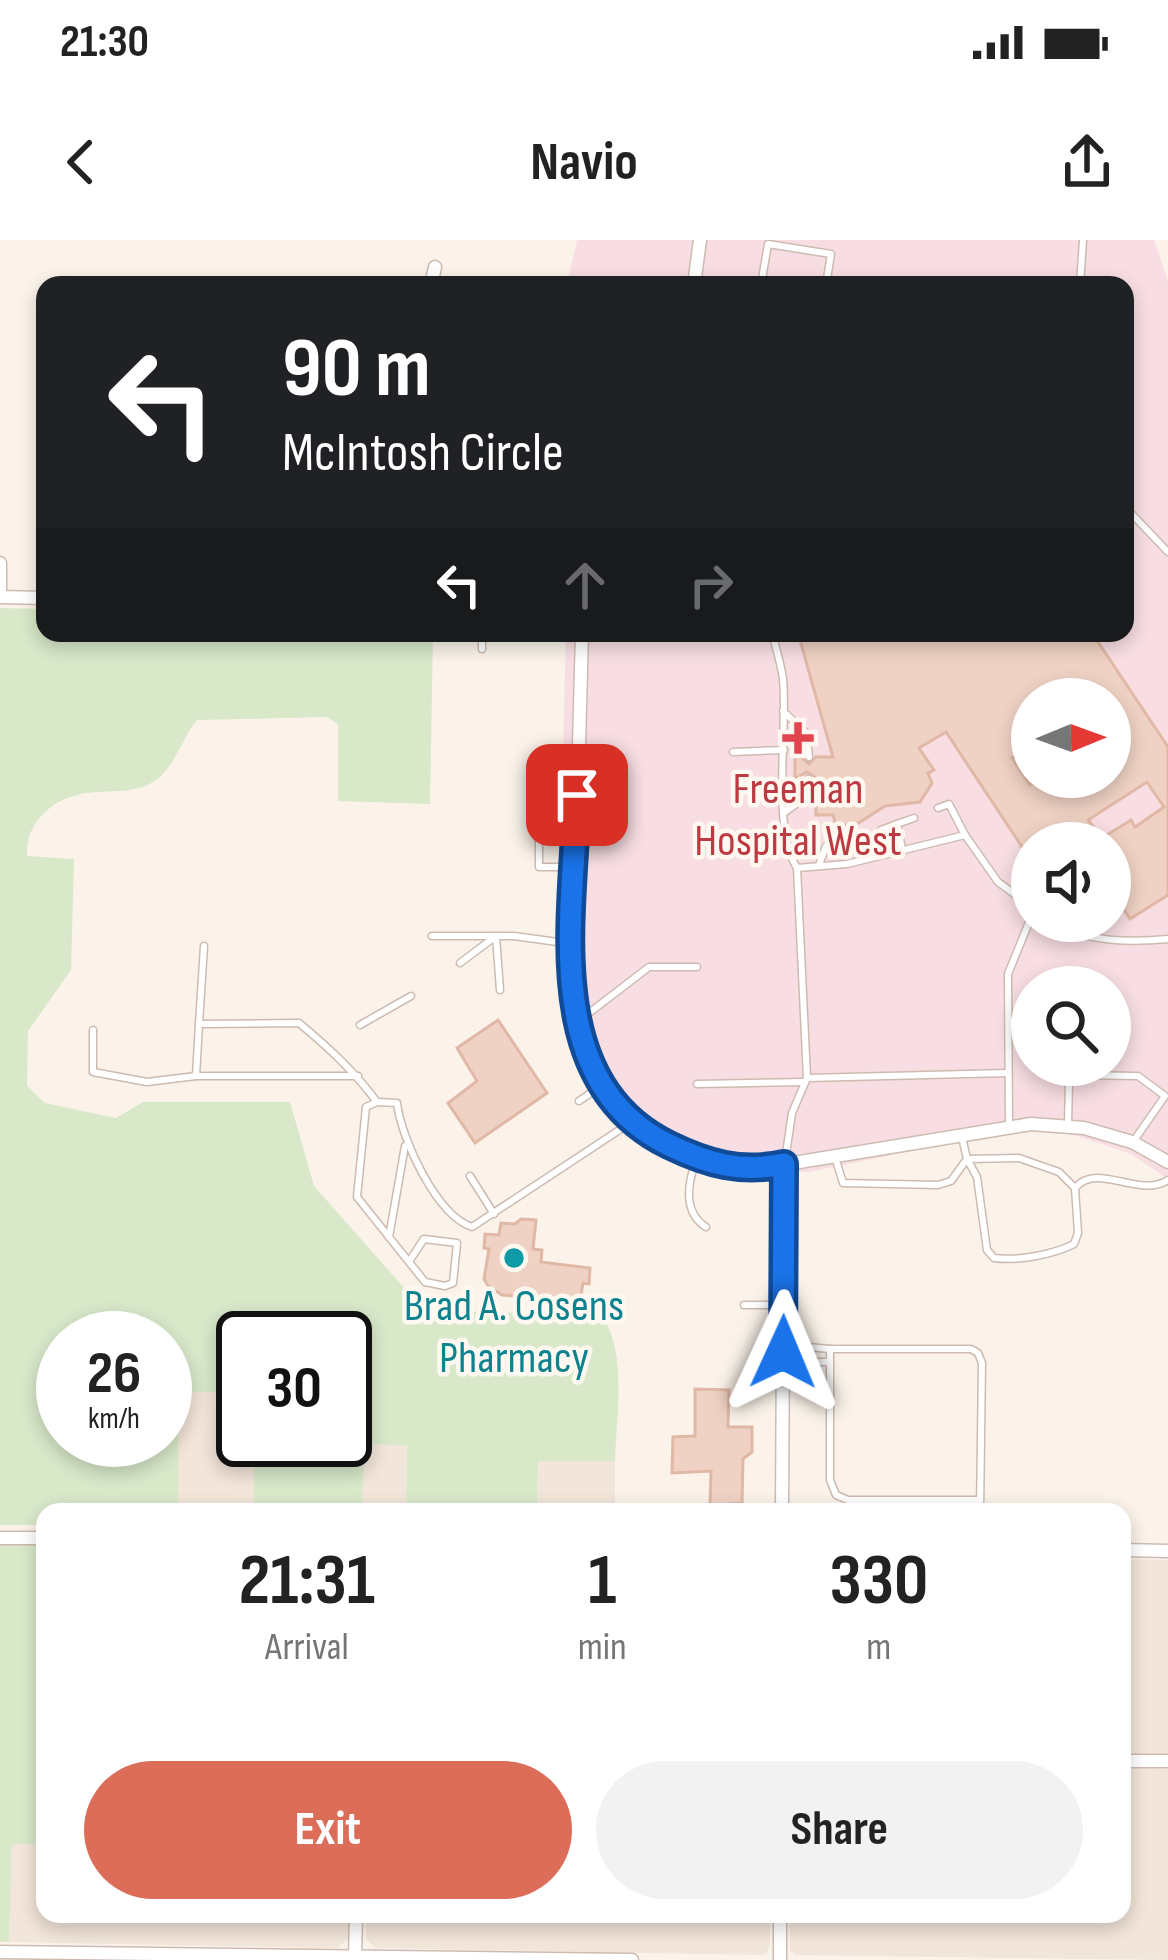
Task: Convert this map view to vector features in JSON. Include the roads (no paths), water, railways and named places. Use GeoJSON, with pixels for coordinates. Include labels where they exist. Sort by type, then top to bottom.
{"type":"FeatureCollection","features":[{"type":"Feature","properties":{"kind":"street"},"geometry":{"type":"LineString","coordinates":[[695,276],[700,240]]}},
{"type":"Feature","properties":{"kind":"street"},"geometry":{"type":"LineString","coordinates":[[433,276],[435,268]]}},
{"type":"Feature","properties":{"kind":"street"},"geometry":{"type":"LineString","coordinates":[[0,563],[0,597],[36,598]]}},
{"type":"Feature","properties":{"kind":"street"},"geometry":{"type":"LineString","coordinates":[[581,642],[572,1005],[603,1085],[633,1121],[697,1158],[745,1169],[1010,1125],[1067,1126],[1132,1142],[1168,1162]]}},
{"type":"Feature","properties":{"kind":"street"},"geometry":{"type":"LineString","coordinates":[[782,1503],[784,1164]]}},
{"type":"Feature","properties":{"kind":"street"},"geometry":{"type":"LineString","coordinates":[[0,1538],[36,1538]]}},
{"type":"Feature","properties":{"kind":"street"},"geometry":{"type":"LineString","coordinates":[[1131,1550],[1168,1551]]}},
{"type":"Feature","properties":{"kind":"street"},"geometry":{"type":"LineString","coordinates":[[1131,1760],[1168,1761]]}},
{"type":"Feature","properties":{"kind":"street"},"geometry":{"type":"LineString","coordinates":[[356,1923],[356,1958]]}},
{"type":"Feature","properties":{"kind":"street"},"geometry":{"type":"LineString","coordinates":[[780,1923],[780,1960]]}},
{"type":"Feature","properties":{"kind":"street"},"geometry":{"type":"LineString","coordinates":[[0,1952],[632,1960]]}},
{"type":"Feature","properties":{"kind":"lane"},"geometry":{"type":"LineString","coordinates":[[1081,276],[1083,240]]}},
{"type":"Feature","properties":{"kind":"lane"},"geometry":{"type":"LineString","coordinates":[[763,276],[768,244],[831,254],[827,276]]}},
{"type":"Feature","properties":{"kind":"lane"},"geometry":{"type":"LineString","coordinates":[[1134,516],[1168,552]]}},
{"type":"Feature","properties":{"kind":"lane"},"geometry":{"type":"LineString","coordinates":[[482,642],[482,649]]}},
{"type":"Feature","properties":{"kind":"lane"},"geometry":{"type":"LineString","coordinates":[[774,642],[783,679],[788,854],[797,868],[806,1080],[792,1114],[784,1164]]}},
{"type":"Feature","properties":{"kind":"lane"},"geometry":{"type":"LineString","coordinates":[[783,711],[806,733],[809,757]]}},
{"type":"Feature","properties":{"kind":"lane"},"geometry":{"type":"LineString","coordinates":[[733,752],[784,750]]}},
{"type":"Feature","properties":{"kind":"lane"},"geometry":{"type":"LineString","coordinates":[[784,812],[807,796],[808,779]]}},
{"type":"Feature","properties":{"kind":"lane"},"geometry":{"type":"LineString","coordinates":[[539,794],[577,795]]}},
{"type":"Feature","properties":{"kind":"lane"},"geometry":{"type":"LineString","coordinates":[[938,808],[949,804],[998,882],[1011,889]]}},
{"type":"Feature","properties":{"kind":"lane"},"geometry":{"type":"LineString","coordinates":[[881,830],[914,818]]}},
{"type":"Feature","properties":{"kind":"lane"},"geometry":{"type":"LineString","coordinates":[[897,824],[903,850]]}},
{"type":"Feature","properties":{"kind":"lane"},"geometry":{"type":"LineString","coordinates":[[797,868],[847,864],[965,835]]}},
{"type":"Feature","properties":{"kind":"lane"},"geometry":{"type":"LineString","coordinates":[[819,865],[826,846],[858,838]]}},
{"type":"Feature","properties":{"kind":"lane"},"geometry":{"type":"LineString","coordinates":[[539,839],[539,867],[575,868]]}},
{"type":"Feature","properties":{"kind":"lane"},"geometry":{"type":"LineString","coordinates":[[460,963],[496,936]]}},
{"type":"Feature","properties":{"kind":"lane"},"geometry":{"type":"LineString","coordinates":[[496,936],[500,990]]}},
{"type":"Feature","properties":{"kind":"lane"},"geometry":{"type":"LineString","coordinates":[[432,937],[496,936],[572,944]]}},
{"type":"Feature","properties":{"kind":"lane"},"geometry":{"type":"LineString","coordinates":[[1131,940],[1168,939]]}},
{"type":"Feature","properties":{"kind":"lane"},"geometry":{"type":"LineString","coordinates":[[1010,1125],[1008,974],[1020,942]]}},
{"type":"Feature","properties":{"kind":"lane"},"geometry":{"type":"LineString","coordinates":[[196,1076],[204,946]]}},
{"type":"Feature","properties":{"kind":"lane"},"geometry":{"type":"LineString","coordinates":[[576,1023],[649,967],[697,967]]}},
{"type":"Feature","properties":{"kind":"lane"},"geometry":{"type":"LineString","coordinates":[[360,1025],[411,996]]}},
{"type":"Feature","properties":{"kind":"lane"},"geometry":{"type":"LineString","coordinates":[[199,1024],[299,1023],[358,1076],[377,1102]]}},
{"type":"Feature","properties":{"kind":"lane"},"geometry":{"type":"LineString","coordinates":[[93,1030],[93,1072],[147,1082],[196,1076],[358,1076]]}},
{"type":"Feature","properties":{"kind":"lane"},"geometry":{"type":"LineString","coordinates":[[698,1084],[1007,1073]]}},
{"type":"Feature","properties":{"kind":"lane"},"geometry":{"type":"LineString","coordinates":[[1067,1126],[1069,1081],[1076,1075],[1138,1076],[1165,1096],[1132,1142]]}},
{"type":"Feature","properties":{"kind":"lane"},"geometry":{"type":"LineString","coordinates":[[579,1101],[603,1085]]}},
{"type":"Feature","properties":{"kind":"lane"},"geometry":{"type":"LineString","coordinates":[[410,1260],[424,1239],[458,1243],[453,1283],[425,1282],[357,1197],[366,1107],[397,1103],[405,1142],[424,1175],[462,1224],[472,1227],[633,1121]]}},
{"type":"Feature","properties":{"kind":"lane"},"geometry":{"type":"LineString","coordinates":[[961,1133],[967,1159],[977,1177],[988,1250],[994,1258],[1074,1244],[1078,1234],[1075,1188],[1059,1172],[1019,1158],[967,1159]]}},
{"type":"Feature","properties":{"kind":"lane"},"geometry":{"type":"LineString","coordinates":[[389,1237],[405,1142]]}},
{"type":"Feature","properties":{"kind":"lane"},"geometry":{"type":"LineString","coordinates":[[835,1156],[843,1183],[854,1185],[938,1185],[951,1181],[967,1159]]}},
{"type":"Feature","properties":{"kind":"lane"},"geometry":{"type":"LineString","coordinates":[[697,1158],[689,1204],[693,1216],[706,1227]]}},
{"type":"Feature","properties":{"kind":"lane"},"geometry":{"type":"LineString","coordinates":[[470,1176],[494,1214]]}},
{"type":"Feature","properties":{"kind":"lane"},"geometry":{"type":"LineString","coordinates":[[1075,1188],[1093,1178],[1151,1188],[1168,1180]]}},
{"type":"Feature","properties":{"kind":"lane"},"geometry":{"type":"LineString","coordinates":[[744,1305],[784,1304]]}},
{"type":"Feature","properties":{"kind":"lane"},"geometry":{"type":"LineString","coordinates":[[783,1345],[971,1349],[978,1353],[982,1363],[980,1501],[848,1501],[836,1495],[830,1480],[830,1349]]}},
{"type":"Feature","properties":{"kind":"lane"},"geometry":{"type":"LineString","coordinates":[[783,1362],[830,1362]]}},
{"type":"Feature","properties":{"kind":"place","name":"Freeman Hospital West"},"geometry":{"type":"Point","coordinates":[798,738]}},
{"type":"Feature","properties":{"kind":"place","name":"Brad A. Cosens Pharmacy"},"geometry":{"type":"Point","coordinates":[514,1258]}}]}
